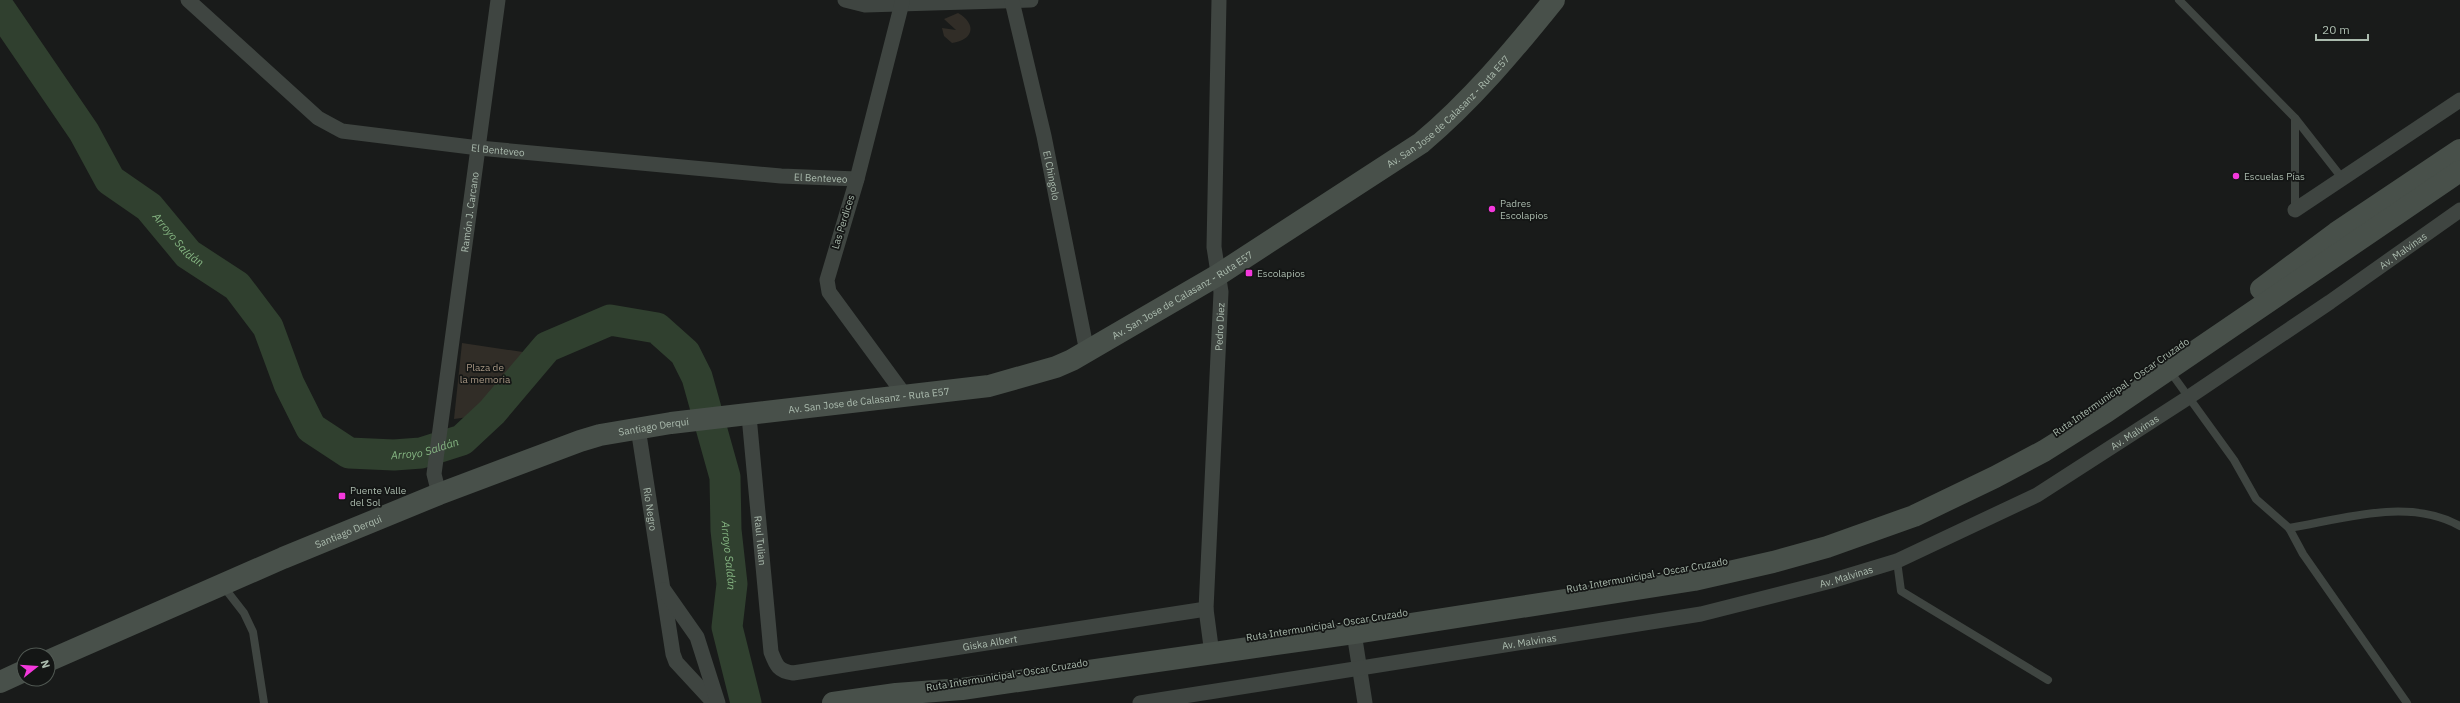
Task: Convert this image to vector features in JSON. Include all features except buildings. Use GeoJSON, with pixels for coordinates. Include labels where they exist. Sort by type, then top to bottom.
{"type":"FeatureCollection","features":[{"type":"Feature","properties":{"kind":"main road","name":"Av. San Jose de Calasanz - Ruta E57"},"geometry":{"type":"LineString","coordinates":[[738,416],[906,397],[1007,382],[1056,367],[1087,352],[1218,275],[1421,143],[1449,119],[1478,90],[1554,0]]}},
{"type":"Feature","properties":{"kind":"main road","name":"Ruta Intermunicipal - Oscar Cruzado"},"geometry":{"type":"LineString","coordinates":[[833,703],[896,694],[962,689],[1706,567],[1811,541],[1914,505],[1999,465],[2072,423],[2336,233],[2460,150]]}},
{"type":"Feature","properties":{"kind":"main road","name":"Ruta Intermunicipal - Oscar Cruzado"},"geometry":{"type":"LineString","coordinates":[[1211,648],[1354,633],[1694,580],[1773,562],[1827,547],[1914,516],[1995,477],[2072,434],[2460,171]]}},
{"type":"Feature","properties":{"kind":"main road","name":"Santiago Derqui"},"geometry":{"type":"LineString","coordinates":[[56,658],[439,494],[580,441],[638,428],[738,416]]}},
{"type":"Feature","properties":{"kind":"main road"},"geometry":{"type":"LineString","coordinates":[[0,682],[16,675]]}},
{"type":"Feature","properties":{"kind":"street","name":"El Benteveo"},"geometry":{"type":"LineString","coordinates":[[188,0],[331,127],[342,131],[479,148],[780,176],[857,179]]}},
{"type":"Feature","properties":{"kind":"street","name":"Ramón J. Carcano"},"geometry":{"type":"LineString","coordinates":[[439,494],[434,474],[442,424],[498,0]]}},
{"type":"Feature","properties":{"kind":"street"},"geometry":{"type":"LineString","coordinates":[[845,0],[865,5],[1031,0]]}},
{"type":"Feature","properties":{"kind":"street","name":"Pedro Diez"},"geometry":{"type":"LineString","coordinates":[[1211,648],[1206,609],[1221,292],[1214,247],[1219,0]]}},
{"type":"Feature","properties":{"kind":"street","name":"El Chingolo"},"geometry":{"type":"LineString","coordinates":[[1012,1],[1044,136],[1087,352]]}},
{"type":"Feature","properties":{"kind":"street","name":"Las Perdices"},"geometry":{"type":"LineString","coordinates":[[902,3],[857,179],[829,269],[827,280],[829,292],[906,397]]}},
{"type":"Feature","properties":{"kind":"street"},"geometry":{"type":"LineString","coordinates":[[2295,210],[2460,100]]}},
{"type":"Feature","properties":{"kind":"street","name":"Av. Malvinas"},"geometry":{"type":"LineString","coordinates":[[1140,703],[1197,699],[1359,666],[1701,614],[1824,583],[1897,561],[2036,495],[2189,397],[2330,302],[2460,210]]}},
{"type":"Feature","properties":{"kind":"street","name":"Raul Tulian"},"geometry":{"type":"LineString","coordinates":[[738,416],[771,652],[776,665]]}},
{"type":"Feature","properties":{"kind":"street","name":"Río Negro"},"geometry":{"type":"LineString","coordinates":[[638,428],[669,638],[676,662],[714,703]]}},
{"type":"Feature","properties":{"kind":"street","name":"Río Negro"},"geometry":{"type":"LineString","coordinates":[[663,590],[697,637],[718,703]]}},
{"type":"Feature","properties":{"kind":"street","name":"Giska Albert"},"geometry":{"type":"LineString","coordinates":[[776,665],[782,672],[793,673],[1206,609]]}},
{"type":"Feature","properties":{"kind":"street"},"geometry":{"type":"LineString","coordinates":[[1354,633],[1365,703]]}},
{"type":"Feature","properties":{"kind":"lane"},"geometry":{"type":"LineString","coordinates":[[2179,0],[2295,118],[2342,178]]}},
{"type":"Feature","properties":{"kind":"lane"},"geometry":{"type":"LineString","coordinates":[[2295,118],[2295,210]]}},
{"type":"Feature","properties":{"kind":"lane"},"geometry":{"type":"LineString","coordinates":[[2168,369],[2234,460],[2256,499],[2289,528],[2303,554],[2407,703]]}},
{"type":"Feature","properties":{"kind":"lane"},"geometry":{"type":"LineString","coordinates":[[2289,528],[2372,513],[2409,512],[2448,519],[2460,526]]}},
{"type":"Feature","properties":{"kind":"lane"},"geometry":{"type":"LineString","coordinates":[[1897,561],[1901,591],[2048,680]]}},
{"type":"Feature","properties":{"kind":"lane"},"geometry":{"type":"LineString","coordinates":[[223,586],[244,613],[253,632],[264,703]]}},
{"type":"Feature","properties":{"kind":"green space"},"geometry":{"type":"Polygon","coordinates":[[[958,13],[968,22],[970,31],[969,35],[965,39],[952,43],[944,36],[942,28],[956,30],[944,19],[958,13]]]}},
{"type":"Feature","properties":{"kind":"green space","name":"Plaza de la memoria"},"geometry":{"type":"Polygon","coordinates":[[[462,343],[536,354],[483,415],[454,419],[462,343]]]}},
{"type":"Feature","properties":{"kind":"waterway","name":"Arroyo Saldán"},"geometry":{"type":"LineString","coordinates":[[0,9],[84,132],[110,180],[149,207],[188,254],[237,286],[268,327],[289,384],[311,428],[349,453],[394,455],[421,453],[462,440],[492,412],[547,347],[610,320],[657,328],[685,353],[697,377],[725,477],[726,530],[732,584],[727,627],[746,703]]}},
{"type":"Feature","properties":{"kind":"place","name":"Escuelas Pías"},"geometry":{"type":"Point","coordinates":[2236,176]}},
{"type":"Feature","properties":{"kind":"place","name":"Padres Escolapios"},"geometry":{"type":"Point","coordinates":[1492,209]}},
{"type":"Feature","properties":{"kind":"place","name":"Escolapios"},"geometry":{"type":"Point","coordinates":[1249,273]}},
{"type":"Feature","properties":{"kind":"place","name":"Puente Valle del Sol"},"geometry":{"type":"Point","coordinates":[342,496]}}]}
